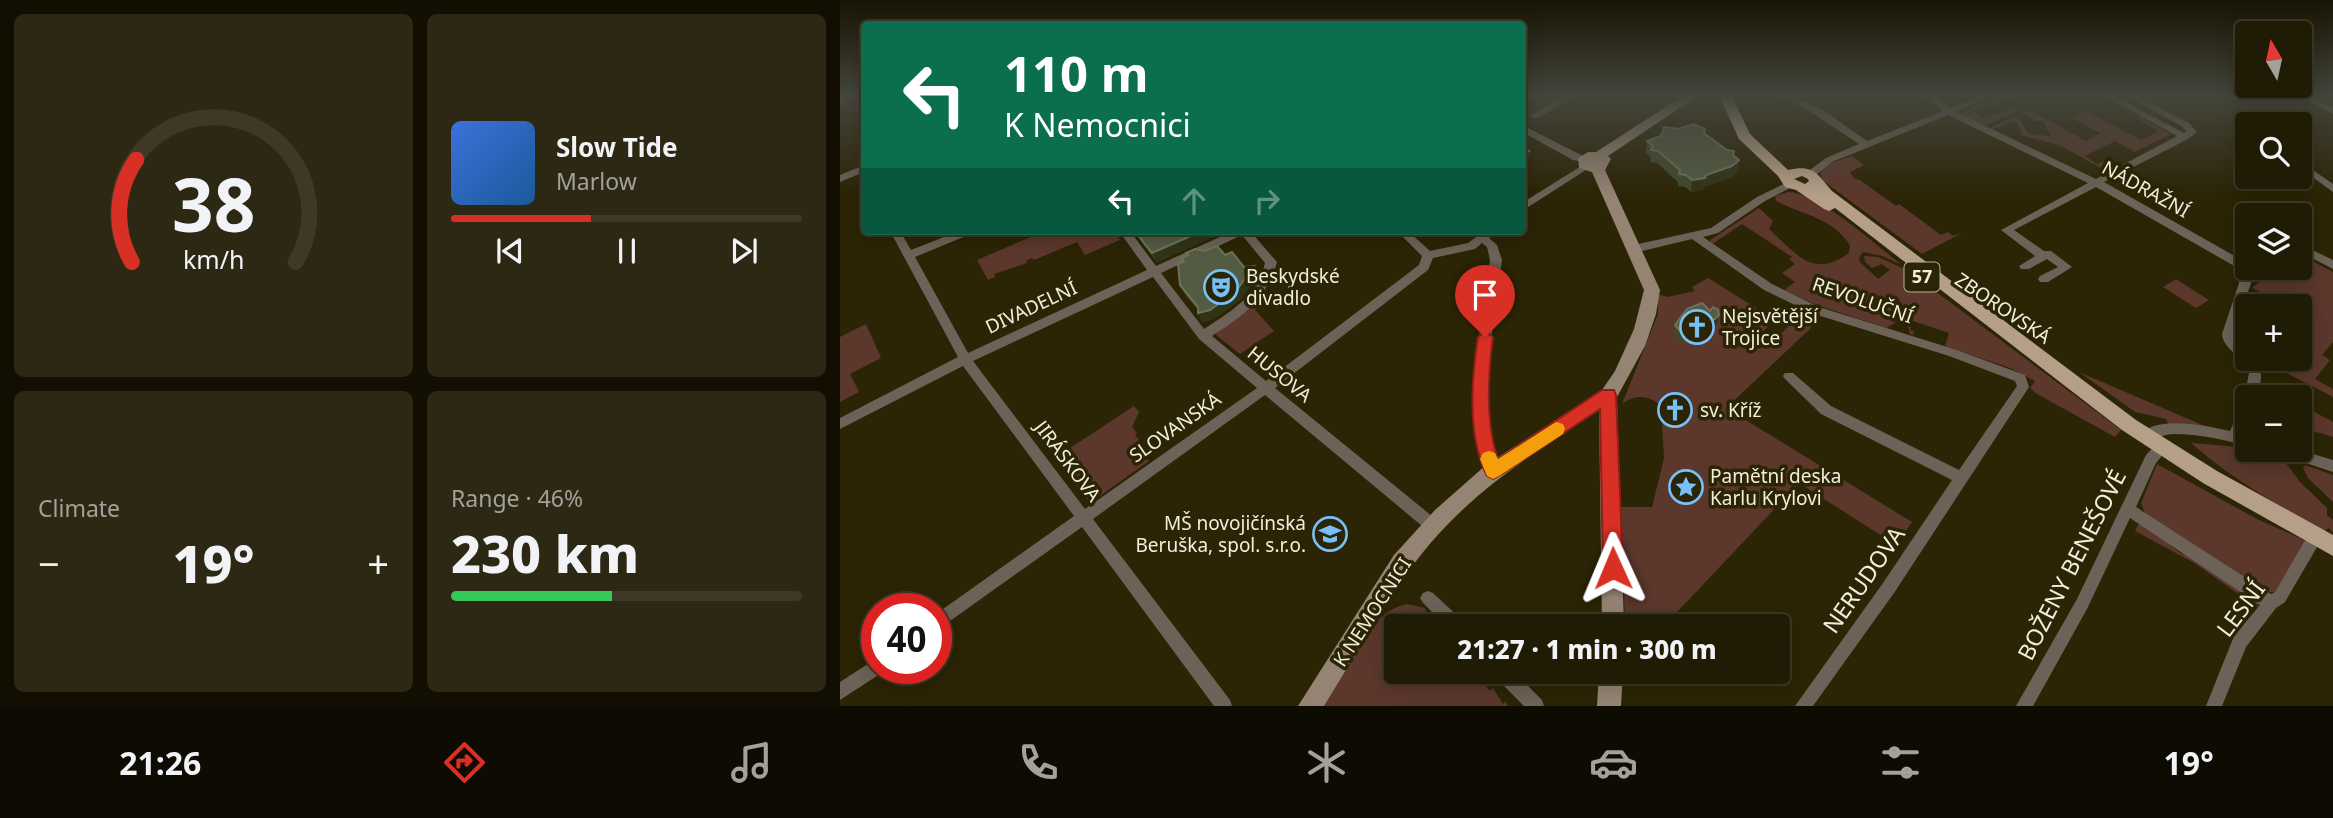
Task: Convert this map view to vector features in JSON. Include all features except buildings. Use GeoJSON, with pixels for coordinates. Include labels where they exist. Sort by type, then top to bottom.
{"type":"FeatureCollection","features":[{"type":"Feature","properties":{"kind":"main road","name":"ZBOROVSKÁ"},"geometry":{"type":"LineString","coordinates":[[1741,130],[1744,136],[1801,180]]}},
{"type":"Feature","properties":{"kind":"main road","name":"ZBOROVSKÁ"},"geometry":{"type":"LineString","coordinates":[[1752,130],[1818,198],[1983,323],[2044,361],[2154,442]]}},
{"type":"Feature","properties":{"kind":"main road","name":"57"},"geometry":{"type":"LineString","coordinates":[[2154,442],[2333,546]]}},
{"type":"Feature","properties":{"kind":"street"},"geometry":{"type":"LineString","coordinates":[[1526,130],[1576,158],[1591,163]]}},
{"type":"Feature","properties":{"kind":"street"},"geometry":{"type":"LineString","coordinates":[[1526,205],[1636,130]]}},
{"type":"Feature","properties":{"kind":"street"},"geometry":{"type":"LineString","coordinates":[[1844,130],[1867,145]]}},
{"type":"Feature","properties":{"kind":"street"},"geometry":{"type":"LineString","coordinates":[[1634,249],[1696,237],[1723,226],[1761,199],[1801,180],[1829,160],[1903,130]]}},
{"type":"Feature","properties":{"kind":"street","name":"NÁDRAŽNÍ"},"geometry":{"type":"LineString","coordinates":[[1985,130],[2097,183],[2235,260]]}},
{"type":"Feature","properties":{"kind":"street"},"geometry":{"type":"LineString","coordinates":[[2172,130],[2185,137]]}},
{"type":"Feature","properties":{"kind":"street"},"geometry":{"type":"LineString","coordinates":[[2043,256],[2006,230],[2185,137],[2191,130]]}},
{"type":"Feature","properties":{"kind":"street","name":"K NEMOCNICI"},"geometry":{"type":"LineString","coordinates":[[1310,706],[1402,562],[1433,526],[1493,471],[1608,395],[1623,375],[1651,301],[1651,286],[1591,163]]}},
{"type":"Feature","properties":{"kind":"street"},"geometry":{"type":"LineString","coordinates":[[840,179],[861,173]]}},
{"type":"Feature","properties":{"kind":"street"},"geometry":{"type":"LineString","coordinates":[[2312,173],[2333,189]]}},
{"type":"Feature","properties":{"kind":"street","name":"JIRÁSKOVA"},"geometry":{"type":"LineString","coordinates":[[897,235],[965,359],[1224,706]]}},
{"type":"Feature","properties":{"kind":"street"},"geometry":{"type":"LineString","coordinates":[[909,255],[960,235]]}},
{"type":"Feature","properties":{"kind":"street","name":"HUSOVA"},"geometry":{"type":"LineString","coordinates":[[1127,235],[1203,336],[1433,526]]}},
{"type":"Feature","properties":{"kind":"street","name":"DIVADELNÍ"},"geometry":{"type":"LineString","coordinates":[[840,424],[965,359],[1234,235]]}},
{"type":"Feature","properties":{"kind":"street","name":"DIVADELNÍ"},"geometry":{"type":"LineString","coordinates":[[1203,336],[1246,307],[1269,277],[1272,261],[1247,235]]}},
{"type":"Feature","properties":{"kind":"street"},"geometry":{"type":"LineString","coordinates":[[1406,235],[1428,255],[1471,246],[1485,235]]}},
{"type":"Feature","properties":{"kind":"street"},"geometry":{"type":"LineString","coordinates":[[1486,235],[1496,260],[1482,362],[1483,441],[1493,471]]}},
{"type":"Feature","properties":{"kind":"street","name":"REVOLUČNÍ"},"geometry":{"type":"LineString","coordinates":[[1696,237],[1768,287],[1815,310],[1953,353],[2021,378],[2023,387]]}},
{"type":"Feature","properties":{"kind":"street"},"geometry":{"type":"LineString","coordinates":[[2025,266],[2047,254],[2066,267],[2044,279]]}},
{"type":"Feature","properties":{"kind":"street"},"geometry":{"type":"LineString","coordinates":[[2312,254],[2333,265]]}},
{"type":"Feature","properties":{"kind":"street","name":"SLOVANSKÁ"},"geometry":{"type":"LineString","coordinates":[[952,612],[1267,387],[1424,267],[1428,255]]}},
{"type":"Feature","properties":{"kind":"street","name":"NÁDRAŽNÍ"},"geometry":{"type":"LineString","coordinates":[[2235,315],[2228,339],[2235,346]]}},
{"type":"Feature","properties":{"kind":"street"},"geometry":{"type":"LineString","coordinates":[[1789,376],[1826,410],[1959,477]]}},
{"type":"Feature","properties":{"kind":"street","name":"NERUDOVA"},"geometry":{"type":"LineString","coordinates":[[1803,706],[1916,547],[1959,477],[2023,387]]}},
{"type":"Feature","properties":{"kind":"street"},"geometry":{"type":"LineString","coordinates":[[1608,395],[1613,614]]}},
{"type":"Feature","properties":{"kind":"street"},"geometry":{"type":"LineString","coordinates":[[2154,442],[2154,430],[2171,428],[2235,437]]}},
{"type":"Feature","properties":{"kind":"street","name":"BOŽENY BENEŠOVÉ"},"geometry":{"type":"LineString","coordinates":[[2024,706],[2082,604],[2129,510],[2153,455],[2154,442]]}},
{"type":"Feature","properties":{"kind":"street"},"geometry":{"type":"LineString","coordinates":[[2312,459],[2333,466]]}},
{"type":"Feature","properties":{"kind":"street"},"geometry":{"type":"LineString","coordinates":[[2129,510],[2271,603]]}},
{"type":"Feature","properties":{"kind":"street","name":"LESNÍ"},"geometry":{"type":"LineString","coordinates":[[2214,706],[2240,642],[2271,603],[2280,597],[2312,542]]}},
{"type":"Feature","properties":{"kind":"street"},"geometry":{"type":"LineString","coordinates":[[1428,598],[1445,614]]}},
{"type":"Feature","properties":{"kind":"street"},"geometry":{"type":"LineString","coordinates":[[840,692],[861,677]]}},
{"type":"Feature","properties":{"kind":"street"},"geometry":{"type":"LineString","coordinates":[[1514,684],[1536,706]]}},
{"type":"Feature","properties":{"kind":"street"},"geometry":{"type":"LineString","coordinates":[[1609,706],[1610,684]]}},
{"type":"Feature","properties":{"kind":"shaded area"},"geometry":{"type":"Polygon","coordinates":[[[2020,130],[2026,130],[2029,134],[2051,136],[2048,130],[2066,130],[2086,141],[2100,133],[2094,130],[2122,130],[2141,140],[2159,131],[2157,130],[2171,134],[2135,152],[2115,141],[2085,156],[2097,164],[2104,161],[2111,165],[2103,169],[2059,145],[2020,135],[2020,130]]]}},
{"type":"Feature","properties":{"kind":"shaded area"},"geometry":{"type":"Polygon","coordinates":[[[1852,156],[1864,165],[1850,172],[1854,178],[1896,206],[1899,204],[1941,235],[1948,232],[1953,236],[1962,233],[1922,254],[1822,180],[1820,173],[1828,164],[1852,156]]]}},
{"type":"Feature","properties":{"kind":"shaded area"},"geometry":{"type":"Polygon","coordinates":[[[1788,192],[1801,195],[1831,210],[1902,265],[1882,256],[1863,252],[1859,258],[1860,262],[1878,279],[1890,270],[1882,264],[1872,268],[1865,262],[1864,256],[1878,257],[1907,270],[2121,430],[2115,437],[2037,394],[2030,388],[2035,381],[2010,368],[1945,346],[1949,333],[1913,321],[1910,330],[1914,331],[1913,335],[1910,334],[1904,308],[1898,298],[1892,301],[1895,323],[1886,328],[1817,305],[1784,290],[1795,282],[1782,273],[1795,264],[1789,259],[1792,257],[1742,224],[1711,245],[1710,240],[1759,208],[1773,221],[1769,229],[1805,260],[1825,264],[1849,253],[1850,245],[1834,228],[1776,201],[1775,196],[1788,192]]]}},
{"type":"Feature","properties":{"kind":"shaded area"},"geometry":{"type":"Polygon","coordinates":[[[1036,235],[1116,235],[1120,240],[1085,255],[1077,242],[994,274],[995,277],[988,280],[977,260],[958,268],[1036,235]]]}},
{"type":"Feature","properties":{"kind":"shaded area"},"geometry":{"type":"Polygon","coordinates":[[[2312,261],[2333,272],[2333,342],[2322,355],[2330,360],[2315,379],[2333,389],[2333,397],[2282,371],[2312,371],[2312,294],[2266,294],[2252,288],[2262,280],[2312,280],[2312,261]]]}},
{"type":"Feature","properties":{"kind":"shaded area"},"geometry":{"type":"Polygon","coordinates":[[[1708,278],[1772,318],[1780,314],[1759,336],[1761,338],[1781,334],[1802,311],[1815,318],[1810,329],[1726,408],[1912,522],[1896,545],[1799,483],[1675,614],[1625,614],[1621,507],[1652,507],[1664,458],[1661,406],[1641,397],[1622,404],[1658,314],[1658,294],[1668,297],[1695,291],[1692,287],[1708,278]]]}},
{"type":"Feature","properties":{"kind":"shaded area"},"geometry":{"type":"Polygon","coordinates":[[[2176,279],[2209,300],[2196,308],[2163,287],[2176,279]]]}},
{"type":"Feature","properties":{"kind":"shaded area"},"geometry":{"type":"Polygon","coordinates":[[[1256,300],[1261,306],[1255,310],[1274,331],[1240,354],[1216,335],[1217,331],[1256,300]]]}},
{"type":"Feature","properties":{"kind":"shaded area"},"geometry":{"type":"Polygon","coordinates":[[[866,324],[881,358],[850,374],[859,392],[840,402],[840,337],[866,324]]]}},
{"type":"Feature","properties":{"kind":"shaded area"},"geometry":{"type":"Polygon","coordinates":[[[2079,372],[2207,427],[2168,424],[2166,419],[2135,412],[2079,372]]]}},
{"type":"Feature","properties":{"kind":"shaded area"},"geometry":{"type":"Polygon","coordinates":[[[1134,406],[1139,412],[1132,427],[1137,433],[1135,435],[1139,440],[1138,445],[1149,461],[1090,503],[1055,458],[1134,406]]]}},
{"type":"Feature","properties":{"kind":"shaded area"},"geometry":{"type":"Polygon","coordinates":[[[2312,411],[2333,422],[2333,437],[2312,431],[2312,411]]]}},
{"type":"Feature","properties":{"kind":"shaded area"},"geometry":{"type":"Polygon","coordinates":[[[2191,443],[2235,448],[2235,462],[2285,462],[2300,482],[2327,508],[2327,515],[2333,520],[2333,533],[2329,528],[2324,531],[2289,511],[2222,468],[2191,443]]]}},
{"type":"Feature","properties":{"kind":"shaded area"},"geometry":{"type":"Polygon","coordinates":[[[2157,464],[2257,519],[2304,540],[2305,545],[2275,592],[2267,592],[2145,514],[2141,503],[2157,464]]]}},
{"type":"Feature","properties":{"kind":"shaded area"},"geometry":{"type":"Polygon","coordinates":[[[2305,465],[2333,475],[2333,502],[2308,478],[2303,468],[2305,465]]]}},
{"type":"Feature","properties":{"kind":"shaded area"},"geometry":{"type":"Polygon","coordinates":[[[2139,523],[2172,543],[2171,546],[2182,554],[2185,551],[2258,603],[2258,608],[2196,564],[2135,531],[2139,523]]]}},
{"type":"Feature","properties":{"kind":"shaded area"},"geometry":{"type":"Polygon","coordinates":[[[1407,604],[1425,608],[1426,614],[1386,614],[1407,604]]]}},
{"type":"Feature","properties":{"kind":"shaded area"},"geometry":{"type":"Polygon","coordinates":[[[1384,615],[1384,684],[1484,684],[1490,691],[1493,688],[1503,704],[1505,701],[1508,706],[1318,706],[1345,661],[1384,615]]]}},
{"type":"Feature","properties":{"kind":"slow traffic"},"geometry":{"type":"LineString","coordinates":[[1489,459],[1493,471],[1556,429]]}},
{"type":"Feature","properties":{"kind":"place","name":"Beskydské divadlo"},"geometry":{"type":"Point","coordinates":[1221,287]}},
{"type":"Feature","properties":{"kind":"place","name":"Nejsvětější Trojice"},"geometry":{"type":"Point","coordinates":[1697,327]}},
{"type":"Feature","properties":{"kind":"place","name":"sv. Kříž"},"geometry":{"type":"Point","coordinates":[1675,410]}},
{"type":"Feature","properties":{"kind":"place","name":"Pamětní deska Karlu Krylovi"},"geometry":{"type":"Point","coordinates":[1686,487]}},
{"type":"Feature","properties":{"kind":"place","name":"MŠ novojičínská Beruška, spol. s.r.o."},"geometry":{"type":"Point","coordinates":[1330,534]}},
{"type":"Feature","properties":{"kind":"route"},"geometry":{"type":"LineString","coordinates":[[1485,337],[1482,362],[1483,441],[1493,471],[1608,395],[1613,568]]}}]}
